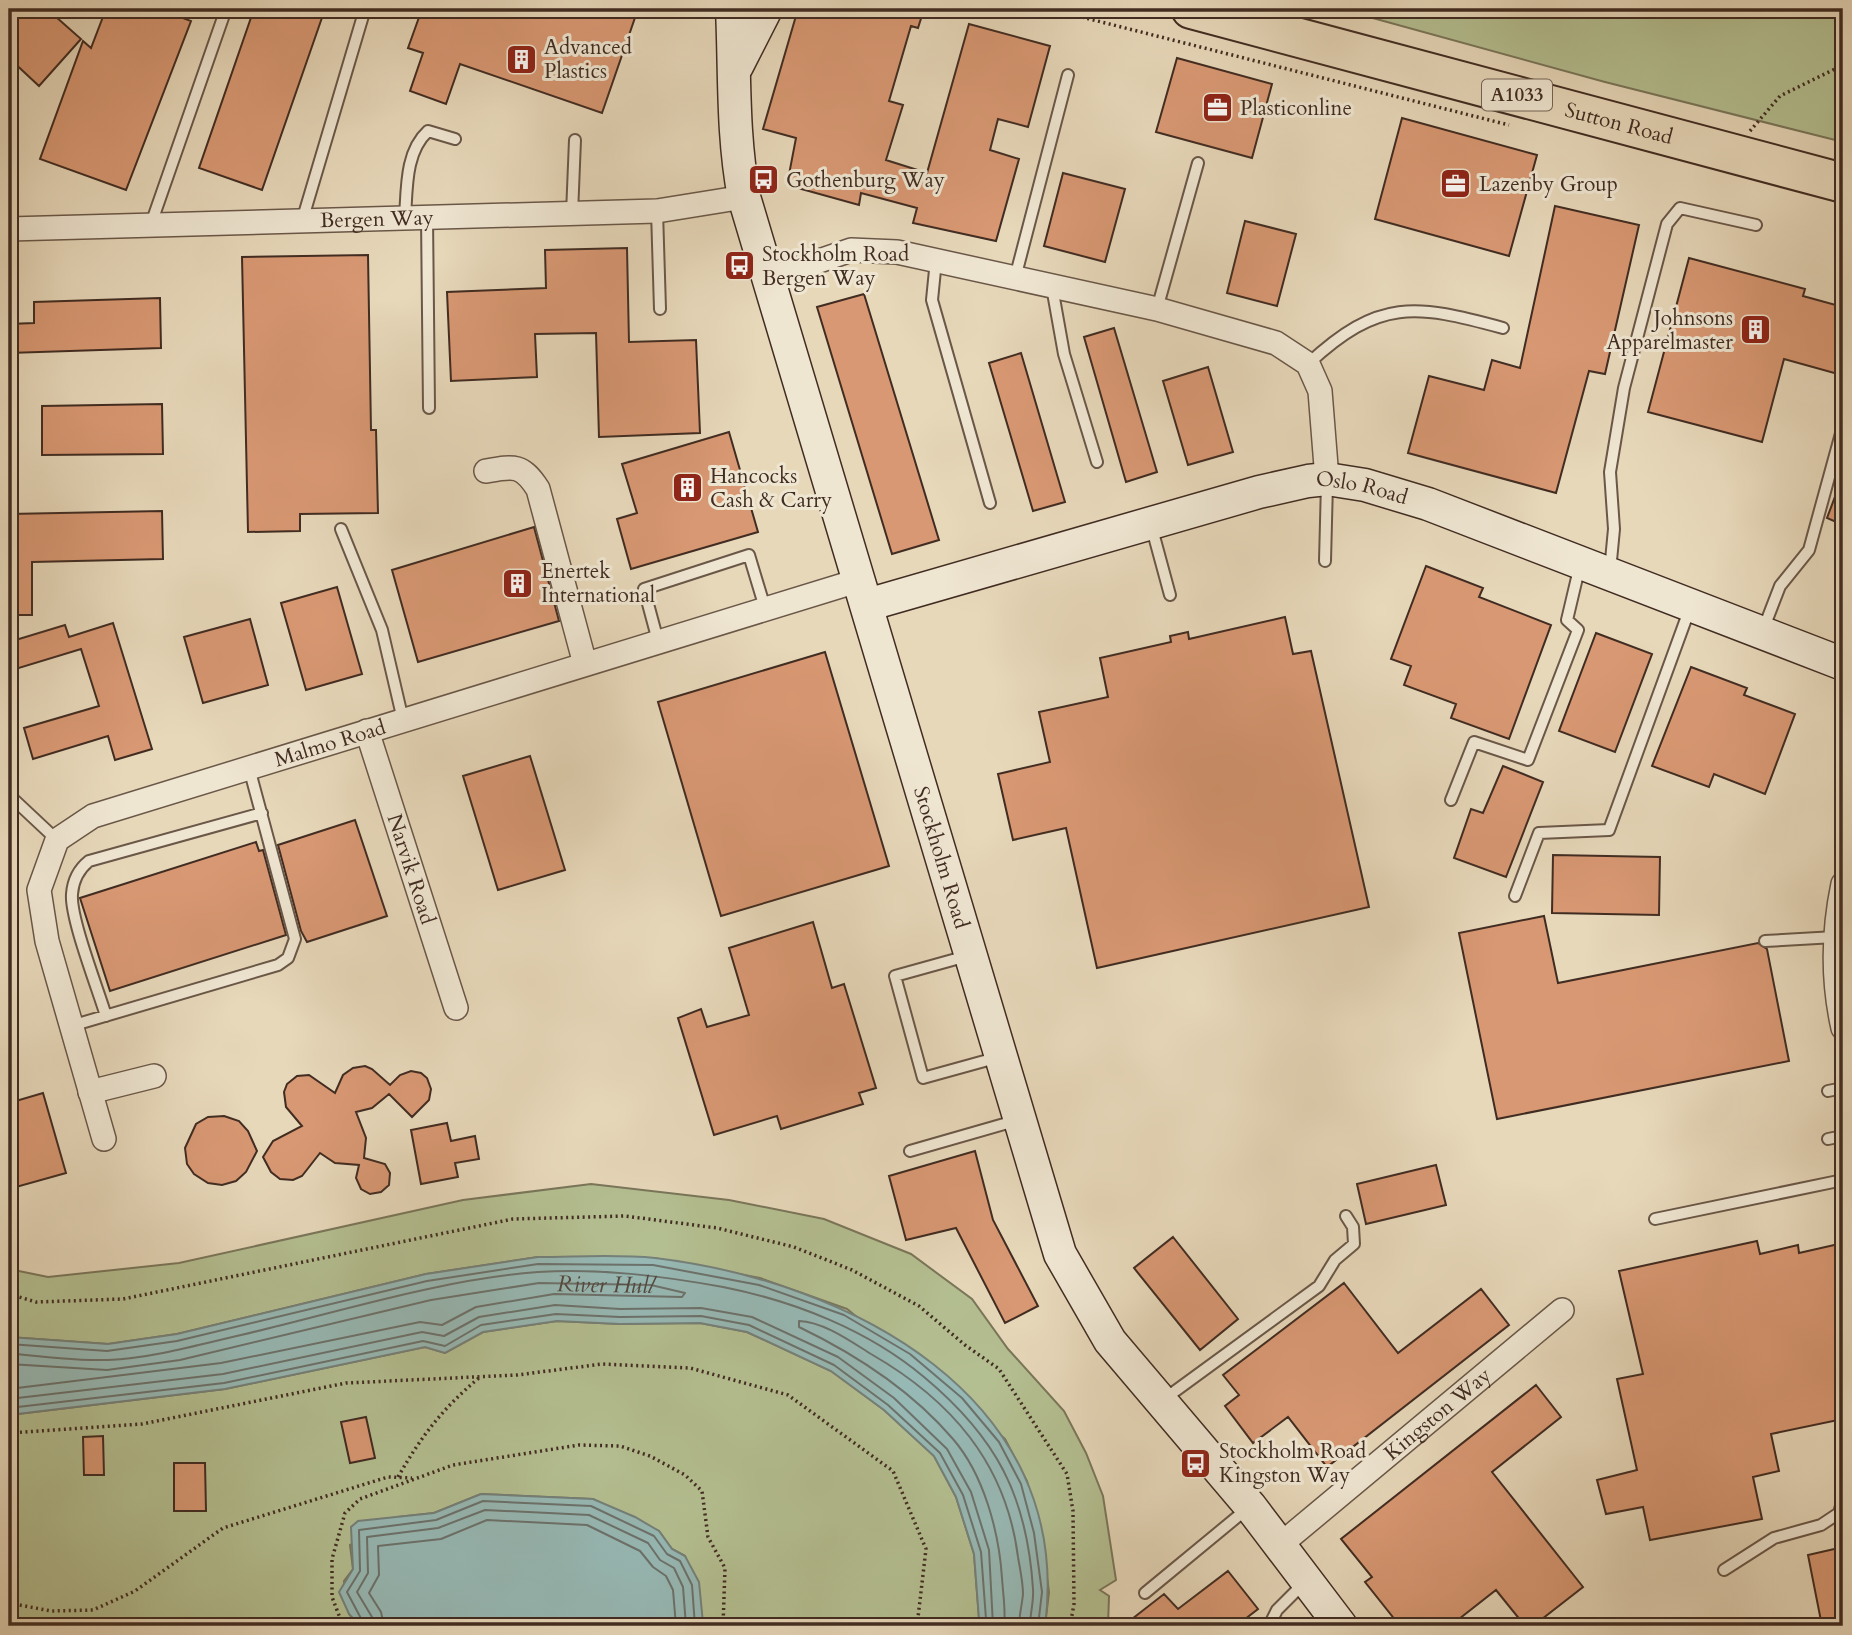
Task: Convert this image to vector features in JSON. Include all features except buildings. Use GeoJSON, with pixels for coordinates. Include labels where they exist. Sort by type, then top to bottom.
{"type":"FeatureCollection","features":[{"type":"Feature","properties":{"kind":"highway","name":"Sutton Road"},"geometry":{"type":"LineString","coordinates":[[1191,9],[1843,183]]}},
{"type":"Feature","properties":{"kind":"street","name":"Stockholm Road"},"geometry":{"type":"LineString","coordinates":[[732,9],[735,142],[744,197],[1060,1254],[1110,1341],[1250,1506],[1340,1626]]}},
{"type":"Feature","properties":{"kind":"street"},"geometry":{"type":"LineString","coordinates":[[734,71],[765,9]]}},
{"type":"Feature","properties":{"kind":"street","name":"Bergen Way"},"geometry":{"type":"LineString","coordinates":[[9,229],[657,211],[744,197]]}},
{"type":"Feature","properties":{"kind":"street"},"geometry":{"type":"LineString","coordinates":[[770,278],[850,250],[897,252],[1157,309],[1276,343],[1308,364],[1320,391],[1327,479]]}},
{"type":"Feature","properties":{"kind":"street"},"geometry":{"type":"LineString","coordinates":[[486,471],[512,466],[528,473],[538,489],[560,580],[585,664]]}},
{"type":"Feature","properties":{"kind":"street","name":"Oslo Road"},"geometry":{"type":"LineString","coordinates":[[863,592],[1151,525],[1259,492],[1327,479],[1365,485],[1428,504],[1843,664]]}},
{"type":"Feature","properties":{"kind":"street","name":"Malmo Road"},"geometry":{"type":"LineString","coordinates":[[57,840],[93,816],[765,608],[863,592]]}},
{"type":"Feature","properties":{"kind":"street","name":"Narvik Road"},"geometry":{"type":"LineString","coordinates":[[367,731],[456,1008]]}},
{"type":"Feature","properties":{"kind":"street"},"geometry":{"type":"LineString","coordinates":[[57,840],[39,890],[47,941],[104,1139]]}},
{"type":"Feature","properties":{"kind":"street"},"geometry":{"type":"LineString","coordinates":[[1843,884],[1834,962],[1843,1028]]}},
{"type":"Feature","properties":{"kind":"street"},"geometry":{"type":"LineString","coordinates":[[90,1092],[154,1076]]}},
{"type":"Feature","properties":{"kind":"street","name":"Kingston Way"},"geometry":{"type":"LineString","coordinates":[[1280,1545],[1562,1310]]}},
{"type":"Feature","properties":{"kind":"lane"},"geometry":{"type":"LineString","coordinates":[[151,224],[226,9]]}},
{"type":"Feature","properties":{"kind":"lane"},"geometry":{"type":"LineString","coordinates":[[302,221],[365,9]]}},
{"type":"Feature","properties":{"kind":"lane"},"geometry":{"type":"LineString","coordinates":[[1015,278],[1068,75]]}},
{"type":"Feature","properties":{"kind":"lane"},"geometry":{"type":"LineString","coordinates":[[429,408],[416,218],[408,173],[418,140],[428,131],[455,139]]}},
{"type":"Feature","properties":{"kind":"lane"},"geometry":{"type":"LineString","coordinates":[[572,214],[575,140]]}},
{"type":"Feature","properties":{"kind":"lane"},"geometry":{"type":"LineString","coordinates":[[1157,309],[1198,163]]}},
{"type":"Feature","properties":{"kind":"lane"},"geometry":{"type":"LineString","coordinates":[[1609,573],[1614,529],[1610,472],[1624,388],[1667,224],[1680,208],[1756,225]]}},
{"type":"Feature","properties":{"kind":"lane"},"geometry":{"type":"LineString","coordinates":[[657,211],[660,309]]}},
{"type":"Feature","properties":{"kind":"lane"},"geometry":{"type":"LineString","coordinates":[[936,260],[932,300],[990,503]]}},
{"type":"Feature","properties":{"kind":"lane"},"geometry":{"type":"LineString","coordinates":[[1052,287],[1064,354],[1097,463]]}},
{"type":"Feature","properties":{"kind":"lane"},"geometry":{"type":"LineString","coordinates":[[1308,364],[1352,327],[1389,313],[1445,312],[1503,328]]}},
{"type":"Feature","properties":{"kind":"lane"},"geometry":{"type":"LineString","coordinates":[[1762,632],[1780,586],[1809,550],[1843,426]]}},
{"type":"Feature","properties":{"kind":"lane"},"geometry":{"type":"LineString","coordinates":[[1325,561],[1327,479]]}},
{"type":"Feature","properties":{"kind":"lane"},"geometry":{"type":"LineString","coordinates":[[1151,525],[1170,595]]}},
{"type":"Feature","properties":{"kind":"lane"},"geometry":{"type":"LineString","coordinates":[[341,529],[382,630],[403,720]]}},
{"type":"Feature","properties":{"kind":"lane"},"geometry":{"type":"LineString","coordinates":[[658,641],[644,589],[749,555],[765,608]]}},
{"type":"Feature","properties":{"kind":"lane"},"geometry":{"type":"LineString","coordinates":[[1451,800],[1474,742],[1528,760],[1578,630],[1567,620],[1580,562]]}},
{"type":"Feature","properties":{"kind":"lane"},"geometry":{"type":"LineString","coordinates":[[1515,896],[1539,833],[1609,830],[1691,605]]}},
{"type":"Feature","properties":{"kind":"lane"},"geometry":{"type":"LineString","coordinates":[[71,1026],[278,965],[288,958],[295,939],[249,768]]}},
{"type":"Feature","properties":{"kind":"lane"},"geometry":{"type":"LineString","coordinates":[[9,794],[57,840]]}},
{"type":"Feature","properties":{"kind":"lane"},"geometry":{"type":"LineString","coordinates":[[106,1016],[73,908],[74,886],[82,867],[89,861],[261,813]]}},
{"type":"Feature","properties":{"kind":"lane"},"geometry":{"type":"LineString","coordinates":[[1765,941],[1835,937]]}},
{"type":"Feature","properties":{"kind":"lane"},"geometry":{"type":"LineString","coordinates":[[970,955],[895,976],[923,1078],[999,1057]]}},
{"type":"Feature","properties":{"kind":"lane"},"geometry":{"type":"LineString","coordinates":[[1828,1091],[1843,1088]]}},
{"type":"Feature","properties":{"kind":"lane"},"geometry":{"type":"LineString","coordinates":[[910,1151],[1018,1119]]}},
{"type":"Feature","properties":{"kind":"lane"},"geometry":{"type":"LineString","coordinates":[[1828,1139],[1843,1136]]}},
{"type":"Feature","properties":{"kind":"lane"},"geometry":{"type":"LineString","coordinates":[[1655,1219],[1843,1180]]}},
{"type":"Feature","properties":{"kind":"lane"},"geometry":{"type":"LineString","coordinates":[[1161,1401],[1319,1286],[1335,1260],[1354,1244],[1353,1227],[1346,1216]]}},
{"type":"Feature","properties":{"kind":"lane"},"geometry":{"type":"LineString","coordinates":[[1724,1570],[1774,1538],[1821,1525],[1839,1513],[1843,1499]]}},
{"type":"Feature","properties":{"kind":"lane"},"geometry":{"type":"LineString","coordinates":[[1145,1592],[1250,1506]]}},
{"type":"Feature","properties":{"kind":"lane"},"geometry":{"type":"LineString","coordinates":[[1269,1626],[1277,1610],[1307,1580]]}},
{"type":"Feature","properties":{"kind":"path"},"geometry":{"type":"LineString","coordinates":[[1050,9],[1520,128]]}},
{"type":"Feature","properties":{"kind":"path"},"geometry":{"type":"LineString","coordinates":[[1749,132],[1780,96],[1843,65]]}},
{"type":"Feature","properties":{"kind":"path"},"geometry":{"type":"LineString","coordinates":[[9,1294],[36,1302],[123,1299],[513,1219],[625,1216],[717,1228],[794,1247],[852,1270],[919,1306],[965,1345],[999,1369],[1067,1474],[1073,1511],[1074,1604],[1070,1626]]}},
{"type":"Feature","properties":{"kind":"path"},"geometry":{"type":"LineString","coordinates":[[9,1433],[142,1424],[346,1383],[517,1375],[602,1364],[690,1368],[788,1395],[893,1471],[926,1549],[917,1626]]}},
{"type":"Feature","properties":{"kind":"path"},"geometry":{"type":"LineString","coordinates":[[398,1477],[420,1439],[446,1406],[481,1376]]}},
{"type":"Feature","properties":{"kind":"path"},"geometry":{"type":"LineString","coordinates":[[343,1626],[332,1598],[332,1559],[345,1513],[360,1499],[453,1465],[579,1445],[620,1446],[650,1456],[685,1475],[702,1491],[708,1537],[725,1568],[723,1626]]}},
{"type":"Feature","properties":{"kind":"path"},"geometry":{"type":"LineString","coordinates":[[9,1603],[51,1611],[93,1610],[135,1591],[223,1528],[388,1477],[414,1478]]}},
{"type":"Feature","properties":{"kind":"path"},"geometry":{"type":"LineString","coordinates":[[9,1516],[9,1580]]}},
{"type":"Feature","properties":{"kind":"green space"},"geometry":{"type":"Polygon","coordinates":[[[1340,9],[1843,9],[1843,142],[1605,82],[1340,9]]]}},
{"type":"Feature","properties":{"kind":"green space"},"geometry":{"type":"Polygon","coordinates":[[[591,1184],[729,1200],[824,1219],[911,1254],[972,1299],[1008,1349],[1064,1411],[1086,1453],[1103,1496],[1116,1580],[1100,1590],[1109,1596],[1108,1626],[1045,1626],[1049,1592],[1041,1532],[1027,1481],[1005,1439],[847,1309],[760,1278],[654,1258],[538,1257],[426,1274],[177,1334],[108,1344],[9,1337],[9,1269],[48,1277],[179,1263],[463,1200],[591,1184]]]}},
{"type":"Feature","properties":{"kind":"green space"},"geometry":{"type":"Polygon","coordinates":[[[557,1321],[620,1324],[700,1323],[747,1332],[831,1371],[884,1410],[934,1456],[956,1497],[974,1554],[979,1619],[976,1626],[701,1626],[703,1623],[685,1556],[672,1549],[659,1531],[593,1499],[481,1494],[434,1513],[398,1517],[350,1545],[353,1569],[344,1581],[349,1614],[360,1626],[9,1626],[9,1415],[225,1389],[425,1347],[445,1353],[483,1332],[557,1321]]]}},
{"type":"Feature","properties":{"kind":"water","name":"River Hull"},"geometry":{"type":"Polygon","coordinates":[[[538,1257],[655,1258],[729,1271],[802,1293],[872,1324],[934,1365],[986,1415],[1024,1475],[1045,1545],[1045,1626],[976,1626],[979,1619],[974,1554],[956,1497],[934,1456],[884,1410],[831,1371],[747,1332],[700,1323],[620,1324],[557,1321],[483,1332],[445,1353],[425,1347],[225,1389],[9,1415],[9,1337],[108,1344],[177,1334],[426,1274],[538,1257]]]}},
{"type":"Feature","properties":{"kind":"water"},"geometry":{"type":"Polygon","coordinates":[[[481,1494],[593,1499],[635,1517],[659,1531],[672,1549],[685,1556],[699,1582],[703,1623],[701,1626],[360,1626],[349,1614],[339,1592],[353,1569],[351,1527],[358,1521],[434,1513],[481,1494]]]}},
{"type":"Feature","properties":{"kind":"place","name":"Advanced Plastics"},"geometry":{"type":"Point","coordinates":[521,59]}},
{"type":"Feature","properties":{"kind":"place","name":"Plasticonline"},"geometry":{"type":"Point","coordinates":[1217,108]}},
{"type":"Feature","properties":{"kind":"place","name":"Gothenburg Way"},"geometry":{"type":"Point","coordinates":[763,180]}},
{"type":"Feature","properties":{"kind":"place","name":"Lazenby Group"},"geometry":{"type":"Point","coordinates":[1456,184]}},
{"type":"Feature","properties":{"kind":"place","name":"Stockholm Road Bergen Way"},"geometry":{"type":"Point","coordinates":[739,266]}},
{"type":"Feature","properties":{"kind":"place","name":"Johnsons Apparelmaster"},"geometry":{"type":"Point","coordinates":[1756,330]}},
{"type":"Feature","properties":{"kind":"place","name":"Hancocks Cash & Carry"},"geometry":{"type":"Point","coordinates":[687,488]}},
{"type":"Feature","properties":{"kind":"place","name":"Enertek International"},"geometry":{"type":"Point","coordinates":[518,583]}},
{"type":"Feature","properties":{"kind":"place","name":"Stockholm Road Kingston Way"},"geometry":{"type":"Point","coordinates":[1196,1463]}}]}
